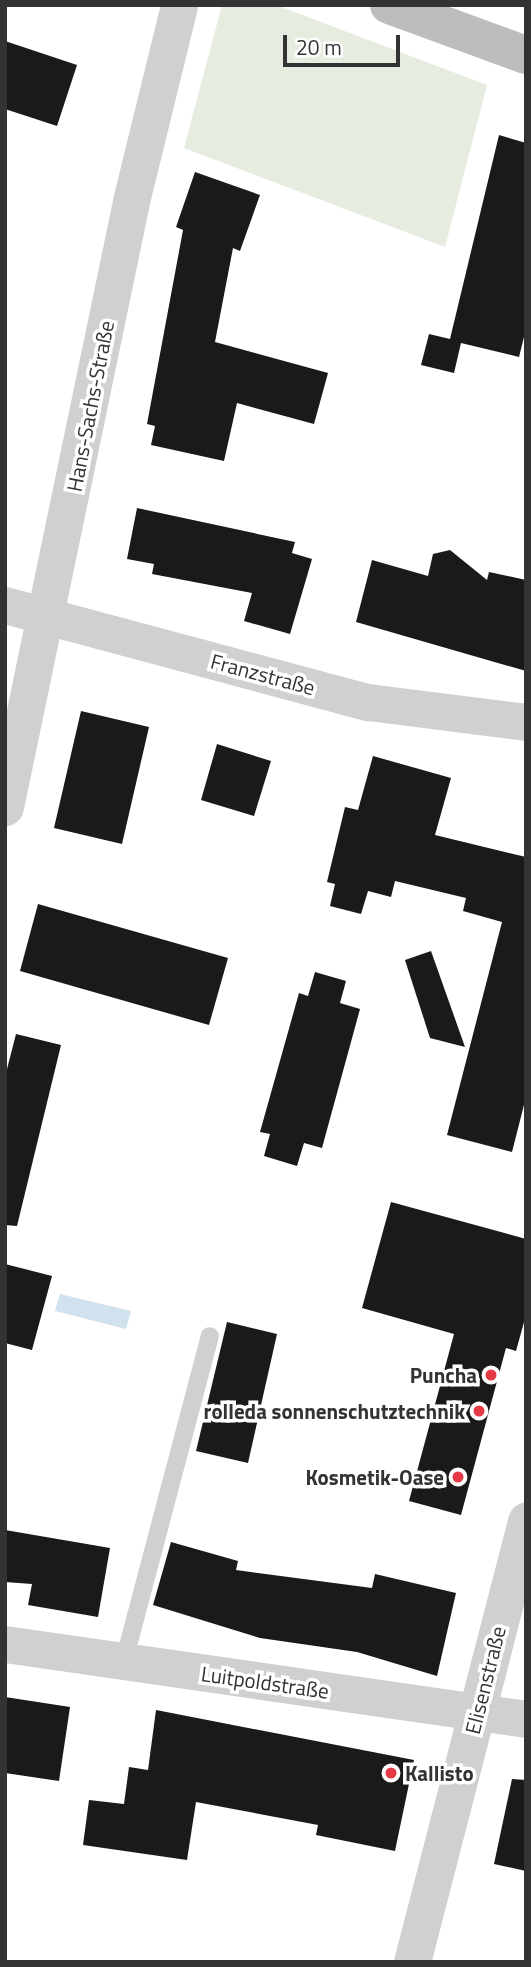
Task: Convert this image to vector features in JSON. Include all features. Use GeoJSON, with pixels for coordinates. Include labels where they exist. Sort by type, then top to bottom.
{"type":"FeatureCollection","features":[{"type":"Feature","properties":{"kind":"street","name":"Hans-Sachs-Straße"},"geometry":{"type":"LineString","coordinates":[[5,807],[47,617],[132,197],[179,5]]}},
{"type":"Feature","properties":{"kind":"street"},"geometry":{"type":"LineString","coordinates":[[389,5],[526,55]]}},
{"type":"Feature","properties":{"kind":"street","name":"Franzstraße"},"geometry":{"type":"LineString","coordinates":[[5,605],[368,702],[526,722]]}},
{"type":"Feature","properties":{"kind":"street","name":"Elisenstraße"},"geometry":{"type":"LineString","coordinates":[[412,1962],[526,1520]]}},
{"type":"Feature","properties":{"kind":"street","name":"Luitpoldstraße"},"geometry":{"type":"LineString","coordinates":[[5,1644],[526,1719]]}},
{"type":"Feature","properties":{"kind":"lane"},"geometry":{"type":"LineString","coordinates":[[124,1661],[210,1336]]}},
{"type":"Feature","properties":{"kind":"shaded area"},"geometry":{"type":"Polygon","coordinates":[[[222,5],[276,5],[487,85],[445,247],[184,148],[222,5]]]}},
{"type":"Feature","properties":{"kind":"water"},"geometry":{"type":"Polygon","coordinates":[[[60,1294],[131,1311],[126,1329],[55,1311],[60,1294]]]}},
{"type":"Feature","properties":{"kind":"building"},"geometry":{"type":"Polygon","coordinates":[[[5,41],[77,65],[57,126],[5,109],[5,41]]]}},
{"type":"Feature","properties":{"kind":"building"},"geometry":{"type":"Polygon","coordinates":[[[499,135],[526,143],[526,329],[519,357],[461,343],[454,373],[421,365],[429,334],[450,339],[499,135]]]}},
{"type":"Feature","properties":{"kind":"building"},"geometry":{"type":"Polygon","coordinates":[[[195,172],[260,195],[240,251],[233,248],[215,342],[328,373],[314,424],[237,403],[224,461],[151,445],[155,426],[147,424],[183,230],[176,227],[195,172]]]}},
{"type":"Feature","properties":{"kind":"building"},"geometry":{"type":"Polygon","coordinates":[[[137,508],[295,542],[292,553],[312,559],[290,634],[244,621],[252,593],[152,574],[154,564],[127,559],[137,508]]]}},
{"type":"Feature","properties":{"kind":"building"},"geometry":{"type":"Polygon","coordinates":[[[450,550],[487,580],[489,572],[526,580],[526,671],[356,622],[372,560],[428,576],[433,554],[450,550]]]}},
{"type":"Feature","properties":{"kind":"building"},"geometry":{"type":"Polygon","coordinates":[[[81,711],[149,727],[122,844],[54,828],[81,711]]]}},
{"type":"Feature","properties":{"kind":"building"},"geometry":{"type":"Polygon","coordinates":[[[217,744],[271,761],[254,816],[201,800],[217,744]]]}},
{"type":"Feature","properties":{"kind":"building"},"geometry":{"type":"Polygon","coordinates":[[[373,756],[451,778],[435,835],[526,857],[526,1097],[512,1152],[447,1135],[502,922],[463,911],[466,898],[395,881],[391,897],[368,891],[361,914],[330,906],[335,884],[327,882],[345,807],[358,810],[373,756]]]}},
{"type":"Feature","properties":{"kind":"building"},"geometry":{"type":"Polygon","coordinates":[[[38,904],[228,958],[209,1025],[20,971],[38,904]]]}},
{"type":"Feature","properties":{"kind":"building"},"geometry":{"type":"Polygon","coordinates":[[[431,951],[465,1047],[430,1038],[405,960],[431,951]]]}},
{"type":"Feature","properties":{"kind":"building"},"geometry":{"type":"Polygon","coordinates":[[[315,972],[346,981],[340,1003],[360,1009],[322,1148],[304,1143],[297,1166],[264,1156],[270,1134],[260,1132],[299,993],[308,996],[315,972]]]}},
{"type":"Feature","properties":{"kind":"building"},"geometry":{"type":"Polygon","coordinates":[[[16,1034],[61,1045],[17,1226],[5,1225],[5,1077],[16,1034]]]}},
{"type":"Feature","properties":{"kind":"building"},"geometry":{"type":"Polygon","coordinates":[[[391,1202],[526,1239],[526,1315],[516,1351],[506,1348],[461,1515],[409,1501],[454,1334],[362,1308],[391,1202]]]}},
{"type":"Feature","properties":{"kind":"building"},"geometry":{"type":"Polygon","coordinates":[[[5,1264],[52,1276],[32,1350],[5,1343],[5,1264]]]}},
{"type":"Feature","properties":{"kind":"building"},"geometry":{"type":"Polygon","coordinates":[[[227,1322],[277,1334],[248,1463],[196,1451],[227,1322]]]}},
{"type":"Feature","properties":{"kind":"building"},"geometry":{"type":"Polygon","coordinates":[[[5,1530],[110,1548],[98,1617],[28,1605],[32,1584],[5,1582],[5,1530]]]}},
{"type":"Feature","properties":{"kind":"building"},"geometry":{"type":"Polygon","coordinates":[[[171,1542],[238,1561],[236,1570],[372,1588],[375,1574],[456,1593],[437,1676],[357,1652],[260,1638],[153,1605],[171,1542]]]}},
{"type":"Feature","properties":{"kind":"building"},"geometry":{"type":"Polygon","coordinates":[[[5,1697],[70,1707],[59,1781],[5,1773],[5,1697]]]}},
{"type":"Feature","properties":{"kind":"building"},"geometry":{"type":"Polygon","coordinates":[[[156,1710],[414,1760],[395,1851],[316,1835],[318,1825],[196,1802],[187,1860],[83,1845],[89,1800],[124,1804],[129,1767],[148,1770],[156,1710]]]}},
{"type":"Feature","properties":{"kind":"building"},"geometry":{"type":"Polygon","coordinates":[[[512,1779],[526,1780],[526,1871],[494,1864],[512,1779]]]}},
{"type":"Feature","properties":{"kind":"place","name":"Puncha"},"geometry":{"type":"Point","coordinates":[491,1375]}},
{"type":"Feature","properties":{"kind":"place","name":"rolleda sonnenschutztechnik"},"geometry":{"type":"Point","coordinates":[479,1411]}},
{"type":"Feature","properties":{"kind":"place","name":"Kosmetik-Oase"},"geometry":{"type":"Point","coordinates":[458,1477]}},
{"type":"Feature","properties":{"kind":"place","name":"Kallisto"},"geometry":{"type":"Point","coordinates":[391,1773]}}]}
